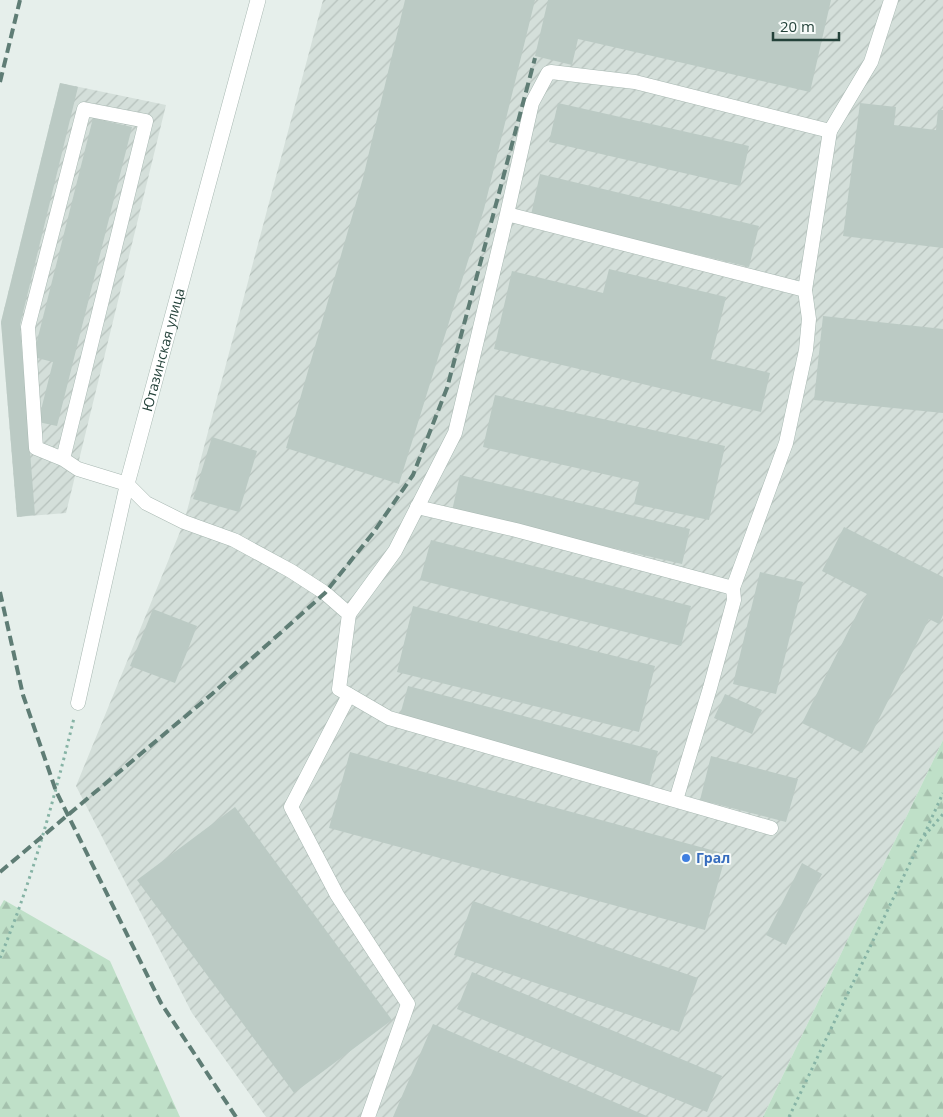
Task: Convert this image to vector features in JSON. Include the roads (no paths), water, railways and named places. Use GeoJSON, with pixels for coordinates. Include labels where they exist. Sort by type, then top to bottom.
{"type":"FeatureCollection","features":[{"type":"Feature","properties":{"kind":"street","name":"Ютазинская улица"},"geometry":{"type":"LineString","coordinates":[[127,484],[258,0]]}},
{"type":"Feature","properties":{"kind":"lane"},"geometry":{"type":"LineString","coordinates":[[676,800],[713,679],[734,600],[734,588],[786,443],[806,350],[809,319],[805,290],[830,131],[872,62],[892,0]]}},
{"type":"Feature","properties":{"kind":"lane"},"geometry":{"type":"LineString","coordinates":[[771,828],[389,718],[339,689],[349,614],[395,551],[455,433],[508,214],[532,102],[548,73],[635,82],[830,131]]}},
{"type":"Feature","properties":{"kind":"lane"},"geometry":{"type":"LineString","coordinates":[[63,459],[146,121],[84,109],[28,327],[36,448],[63,459],[78,469],[127,484],[146,503],[184,522],[234,540],[291,571],[325,593],[349,614]]}},
{"type":"Feature","properties":{"kind":"lane"},"geometry":{"type":"LineString","coordinates":[[508,214],[805,290]]}},
{"type":"Feature","properties":{"kind":"lane","name":"Ютазинская улица"},"geometry":{"type":"LineString","coordinates":[[78,703],[127,484]]}},
{"type":"Feature","properties":{"kind":"lane"},"geometry":{"type":"LineString","coordinates":[[418,507],[516,530],[734,588]]}},
{"type":"Feature","properties":{"kind":"lane"},"geometry":{"type":"LineString","coordinates":[[349,695],[292,807],[338,895],[408,1004],[368,1117]]}},
{"type":"Feature","properties":{"kind":"railway"},"geometry":{"type":"LineString","coordinates":[[0,82],[20,0]]}},
{"type":"Feature","properties":{"kind":"railway"},"geometry":{"type":"LineString","coordinates":[[0,872],[212,694],[325,593],[373,533],[413,475],[447,388],[535,58]]}},
{"type":"Feature","properties":{"kind":"railway"},"geometry":{"type":"LineString","coordinates":[[0,592],[23,695],[56,791],[161,1003],[236,1117]]}},
{"type":"Feature","properties":{"kind":"place","name":"Грал"},"geometry":{"type":"Point","coordinates":[686,858]}}]}
